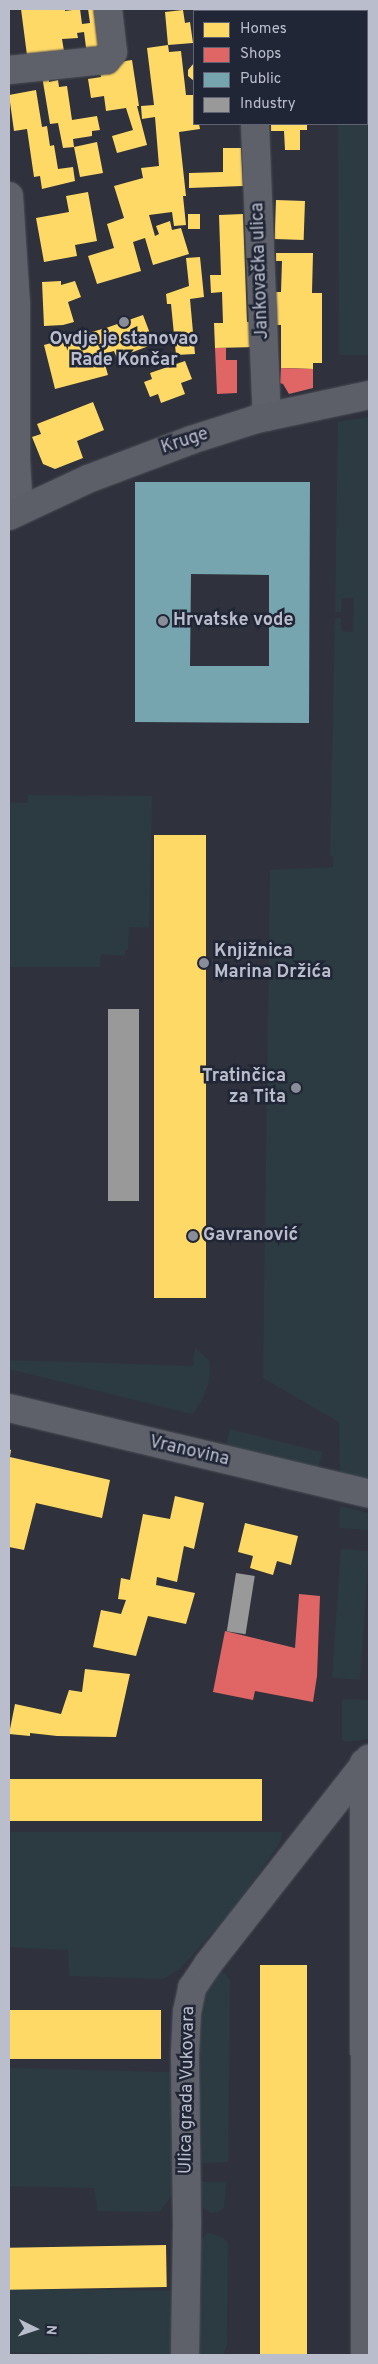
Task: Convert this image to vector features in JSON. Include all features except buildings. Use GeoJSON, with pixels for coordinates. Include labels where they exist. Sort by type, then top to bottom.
{"type":"FeatureCollection","features":[{"type":"Feature","properties":{"kind":"street"},"geometry":{"type":"LineString","coordinates":[[9,70],[106,60],[113,52],[108,9]]}},
{"type":"Feature","properties":{"kind":"street","name":"Jankovačka ulica"},"geometry":{"type":"LineString","coordinates":[[255,125],[267,417]]}},
{"type":"Feature","properties":{"kind":"street"},"geometry":{"type":"LineString","coordinates":[[9,196],[16,305],[14,513]]}},
{"type":"Feature","properties":{"kind":"street","name":"Kruge"},"geometry":{"type":"LineString","coordinates":[[14,513],[144,456],[267,417],[369,395]]}},
{"type":"Feature","properties":{"kind":"street","name":"Vranovina"},"geometry":{"type":"LineString","coordinates":[[9,1408],[369,1494]]}},
{"type":"Feature","properties":{"kind":"street","name":"Ulica grada Vukovara"},"geometry":{"type":"LineString","coordinates":[[185,2355],[185,2054],[187,2012],[192,1988],[208,1964],[332,1808],[366,1761]]}},
{"type":"Feature","properties":{"kind":"street","name":"Ulica grada Vukovara"},"geometry":{"type":"LineString","coordinates":[[365,2355],[366,1761]]}},
{"type":"Feature","properties":{"kind":"shaded area"},"geometry":{"type":"Polygon","coordinates":[[[369,9],[369,355],[339,355],[338,125],[368,125],[368,10],[338,10],[369,9]]]}},
{"type":"Feature","properties":{"kind":"shaded area"},"geometry":{"type":"Polygon","coordinates":[[[369,417],[369,1482],[340,1476],[339,1422],[263,1378],[270,870],[333,867],[333,856],[330,856],[335,618],[341,618],[341,631],[353,632],[354,598],[342,598],[341,612],[335,612],[338,422],[369,417]]]}},
{"type":"Feature","properties":{"kind":"shaded area"},"geometry":{"type":"Polygon","coordinates":[[[28,795],[152,796],[149,928],[129,927],[128,950],[125,950],[125,956],[101,954],[100,967],[9,967],[9,803],[28,803],[28,795]]]}},
{"type":"Feature","properties":{"kind":"shaded area"},"geometry":{"type":"Polygon","coordinates":[[[195,1348],[209,1360],[210,1372],[208,1385],[200,1404],[192,1414],[9,1369],[9,1360],[193,1366],[195,1348]]]}},
{"type":"Feature","properties":{"kind":"shaded area"},"geometry":{"type":"Polygon","coordinates":[[[230,1429],[322,1452],[318,1470],[225,1447],[230,1429]]]}},
{"type":"Feature","properties":{"kind":"shaded area"},"geometry":{"type":"Polygon","coordinates":[[[340,1506],[369,1513],[369,1530],[340,1528],[340,1506]]]}},
{"type":"Feature","properties":{"kind":"shaded area"},"geometry":{"type":"Polygon","coordinates":[[[341,1549],[369,1551],[360,1680],[332,1678],[341,1549]]]}},
{"type":"Feature","properties":{"kind":"shaded area"},"geometry":{"type":"Polygon","coordinates":[[[342,1699],[369,1700],[369,1739],[346,1742],[342,1740],[342,1699]]]}},
{"type":"Feature","properties":{"kind":"shaded area"},"geometry":{"type":"Polygon","coordinates":[[[9,1832],[283,1832],[279,1844],[230,1913],[180,1969],[163,1979],[69,1976],[68,1950],[9,1947],[9,1832]]]}},
{"type":"Feature","properties":{"kind":"shaded area"},"geometry":{"type":"Polygon","coordinates":[[[220,1971],[225,1973],[230,1981],[228,2162],[197,2163],[199,1998],[220,1971]]]}},
{"type":"Feature","properties":{"kind":"shaded area"},"geometry":{"type":"Polygon","coordinates":[[[9,2068],[170,2072],[172,2196],[159,2212],[98,2211],[94,2188],[9,2186],[9,2068]]]}},
{"type":"Feature","properties":{"kind":"shaded area"},"geometry":{"type":"Polygon","coordinates":[[[197,2182],[226,2182],[224,2208],[218,2212],[210,2213],[203,2208],[197,2199],[197,2182]]]}},
{"type":"Feature","properties":{"kind":"shaded area"},"geometry":{"type":"Polygon","coordinates":[[[207,2232],[224,2238],[228,2244],[227,2345],[223,2355],[197,2355],[197,2246],[207,2232]]]}},
{"type":"Feature","properties":{"kind":"shaded area"},"geometry":{"type":"Polygon","coordinates":[[[9,2288],[172,2291],[171,2355],[9,2352],[9,2288]]]}},
{"type":"Feature","properties":{"kind":"place","name":"Ovdje je stanovao Rade Končar"},"geometry":{"type":"Point","coordinates":[124,322]}},
{"type":"Feature","properties":{"kind":"place","name":"Hrvatske vode"},"geometry":{"type":"Point","coordinates":[163,621]}},
{"type":"Feature","properties":{"kind":"place","name":"Knjižnica Marina Držića"},"geometry":{"type":"Point","coordinates":[204,963]}},
{"type":"Feature","properties":{"kind":"place","name":"Tratinčica za Tita"},"geometry":{"type":"Point","coordinates":[296,1088]}},
{"type":"Feature","properties":{"kind":"place","name":"Gavranović"},"geometry":{"type":"Point","coordinates":[193,1236]}}]}
